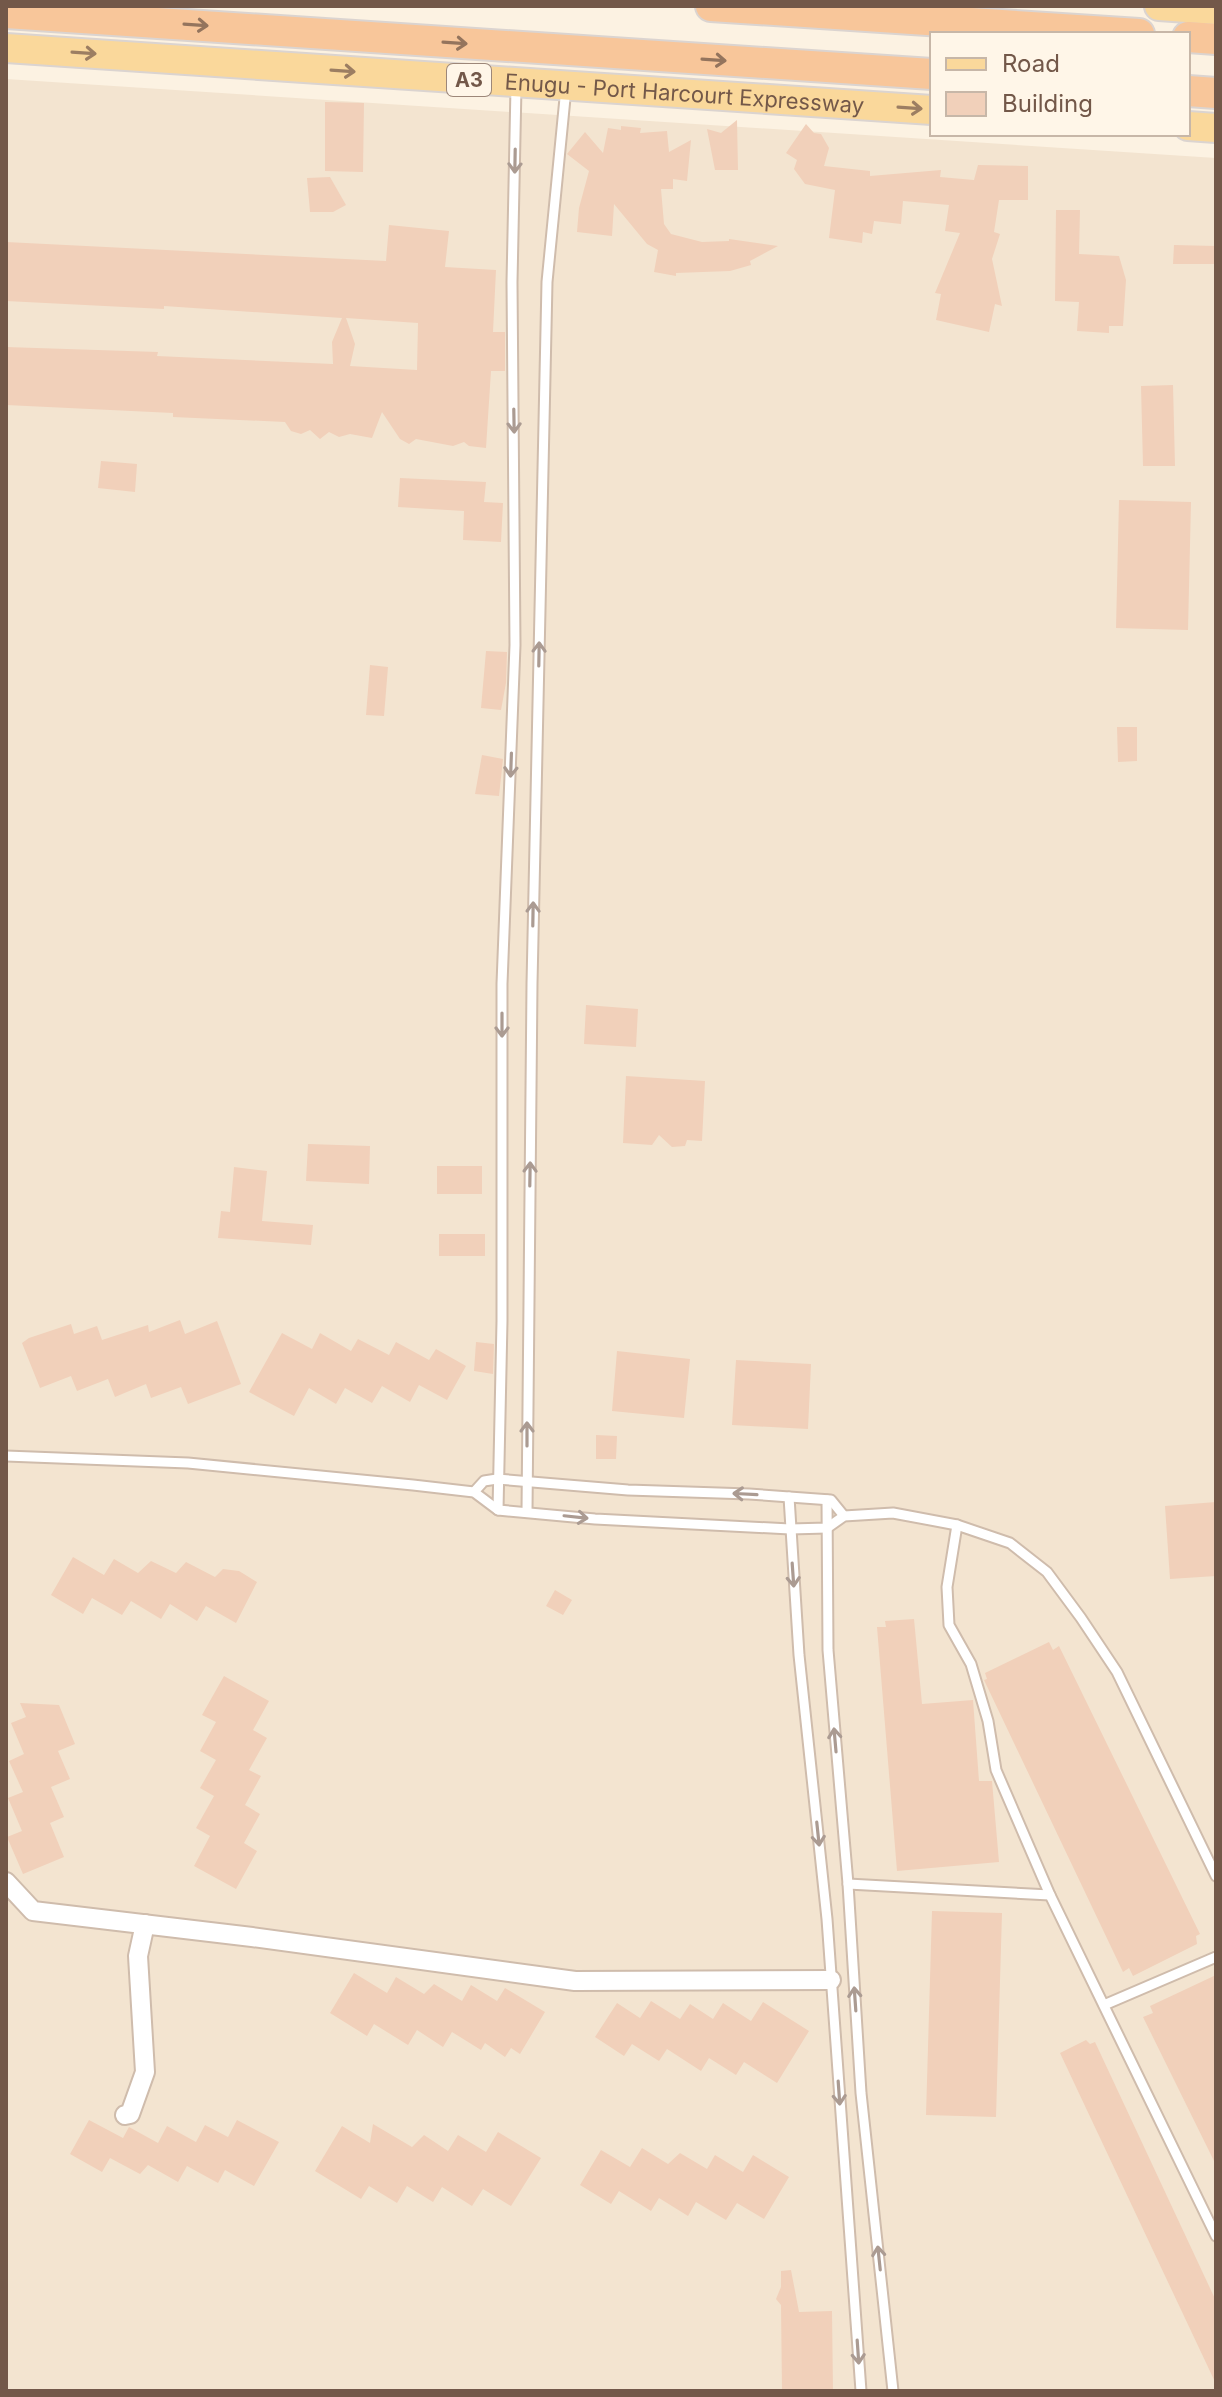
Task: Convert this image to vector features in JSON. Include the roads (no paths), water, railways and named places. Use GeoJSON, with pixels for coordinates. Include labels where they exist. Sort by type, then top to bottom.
{"type":"FeatureCollection","features":[{"type":"Feature","properties":{"kind":"highway"},"geometry":{"type":"LineString","coordinates":[[711,6],[1108,32]]}},
{"type":"Feature","properties":{"kind":"highway","name":"Enugu - Port Harcourt Expressway"},"geometry":{"type":"LineString","coordinates":[[6,13],[930,74]]}},
{"type":"Feature","properties":{"kind":"highway"},"geometry":{"type":"LineString","coordinates":[[1190,37],[1216,39]]}},
{"type":"Feature","properties":{"kind":"highway"},"geometry":{"type":"LineString","coordinates":[[1190,91],[1216,93]]}},
{"type":"Feature","properties":{"kind":"main road"},"geometry":{"type":"LineString","coordinates":[[1159,6],[1216,10]]}},
{"type":"Feature","properties":{"kind":"main road","name":"Enugu - Port Harcourt Expressway"},"geometry":{"type":"LineString","coordinates":[[6,48],[930,110]]}},
{"type":"Feature","properties":{"kind":"main road"},"geometry":{"type":"LineString","coordinates":[[1190,126],[1216,128]]}},
{"type":"Feature","properties":{"kind":"street"},"geometry":{"type":"LineString","coordinates":[[6,1882],[33,1911],[575,1981],[831,1980]]}},
{"type":"Feature","properties":{"kind":"street"},"geometry":{"type":"LineString","coordinates":[[125,2115],[130,2114],[145,2072],[138,1956],[145,1924]]}},
{"type":"Feature","properties":{"kind":"lane"},"geometry":{"type":"LineString","coordinates":[[498,1510],[502,1321],[502,984],[515,645],[512,282],[517,83]]}},
{"type":"Feature","properties":{"kind":"lane"},"geometry":{"type":"LineString","coordinates":[[527,1512],[532,968],[547,282],[566,87]]}},
{"type":"Feature","properties":{"kind":"lane"},"geometry":{"type":"LineString","coordinates":[[6,1456],[188,1463],[474,1492],[498,1510],[610,1520],[790,1529],[827,1528],[844,1516],[893,1513],[957,1525],[1010,1543],[1047,1572],[1117,1672],[1216,1876]]}},
{"type":"Feature","properties":{"kind":"lane"},"geometry":{"type":"LineString","coordinates":[[474,1492],[484,1481],[497,1479],[628,1490],[789,1497],[831,1500],[844,1516]]}},
{"type":"Feature","properties":{"kind":"lane"},"geometry":{"type":"LineString","coordinates":[[789,1497],[799,1655],[831,1980],[861,2391]]}},
{"type":"Feature","properties":{"kind":"lane"},"geometry":{"type":"LineString","coordinates":[[827,1500],[828,1650],[848,1884],[861,2093],[893,2391]]}},
{"type":"Feature","properties":{"kind":"lane"},"geometry":{"type":"LineString","coordinates":[[957,1525],[947,1587],[949,1625],[971,1664],[988,1721],[996,1770],[1050,1895],[1216,2236]]}},
{"type":"Feature","properties":{"kind":"lane"},"geometry":{"type":"LineString","coordinates":[[848,1884],[1050,1895]]}},
{"type":"Feature","properties":{"kind":"lane"},"geometry":{"type":"LineString","coordinates":[[1104,2005],[1216,1957]]}}]}
